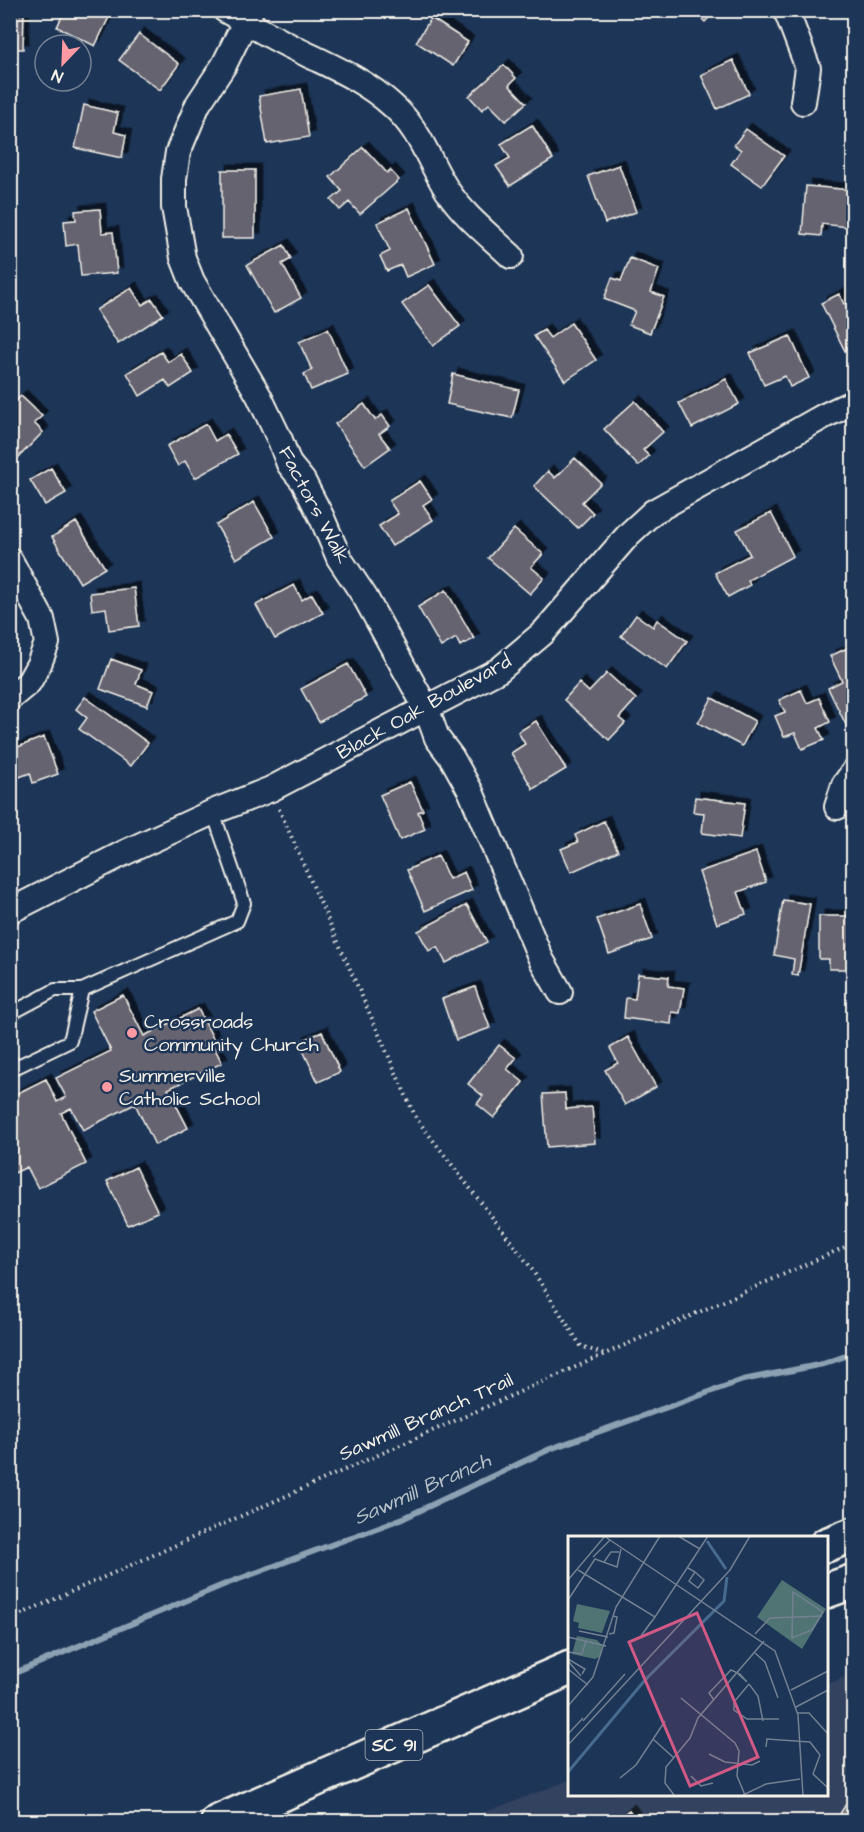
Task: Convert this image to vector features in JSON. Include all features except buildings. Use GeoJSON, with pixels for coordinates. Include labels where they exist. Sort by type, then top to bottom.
{"type":"FeatureCollection","features":[{"type":"Feature","properties":{"kind":"main road"},"geometry":{"type":"LineString","coordinates":[[828,1544],[854,1534]]}},
{"type":"Feature","properties":{"kind":"main road"},"geometry":{"type":"LineString","coordinates":[[828,1590],[854,1581]]}},
{"type":"Feature","properties":{"kind":"main road","name":"SC 91"},"geometry":{"type":"LineString","coordinates":[[218,1821],[568,1669]]}},
{"type":"Feature","properties":{"kind":"street"},"geometry":{"type":"LineString","coordinates":[[786,10],[808,68],[804,102]]}},
{"type":"Feature","properties":{"kind":"street"},"geometry":{"type":"LineString","coordinates":[[240,14],[337,68],[376,92],[393,106],[413,126],[447,190],[463,210],[511,256]]}},
{"type":"Feature","properties":{"kind":"street","name":"Factors Walk"},"geometry":{"type":"LineString","coordinates":[[240,14],[224,65],[198,104],[178,152],[174,179],[174,207],[183,258],[192,281],[259,396],[289,464],[303,481],[339,558],[365,597],[426,708],[437,738],[452,758],[471,792],[542,958],[560,992]]}},
{"type":"Feature","properties":{"kind":"street","name":"Black Oak Boulevard"},"geometry":{"type":"LineString","coordinates":[[10,911],[126,852],[213,812],[271,789],[499,670],[550,626],[630,534],[653,512],[854,402]]}},
{"type":"Feature","properties":{"kind":"street"},"geometry":{"type":"LineString","coordinates":[[10,560],[42,619],[47,643],[29,682],[10,699]]}},
{"type":"Feature","properties":{"kind":"street"},"geometry":{"type":"LineString","coordinates":[[837,807],[844,785],[854,771]]}},
{"type":"Feature","properties":{"kind":"lane"},"geometry":{"type":"LineString","coordinates":[[10,1014],[55,990],[82,990],[237,921],[244,903],[213,812]]}},
{"type":"Feature","properties":{"kind":"lane"},"geometry":{"type":"LineString","coordinates":[[10,1070],[70,1041],[82,990]]}},
{"type":"Feature","properties":{"kind":"path"},"geometry":{"type":"LineString","coordinates":[[271,789],[282,819],[417,1118],[529,1264],[581,1346],[604,1354]]}},
{"type":"Feature","properties":{"kind":"path","name":"Sawmill Branch Trail"},"geometry":{"type":"LineString","coordinates":[[10,1619],[854,1243]]}},
{"type":"Feature","properties":{"kind":"shaded area"},"geometry":{"type":"Polygon","coordinates":[[[853,1674],[853,1821],[458,1822],[568,1781],[568,1796],[828,1796],[828,1684],[853,1674]]]}},
{"type":"Feature","properties":{"kind":"waterway","name":"Sawmill Branch"},"geometry":{"type":"LineString","coordinates":[[10,1675],[223,1585],[406,1517],[550,1449],[743,1380],[823,1364],[854,1353]]}},
{"type":"Feature","properties":{"kind":"place","name":"Crossroads Community Church"},"geometry":{"type":"Point","coordinates":[132,1033]}},
{"type":"Feature","properties":{"kind":"place","name":"Summerville Catholic School"},"geometry":{"type":"Point","coordinates":[107,1087]}}]}
